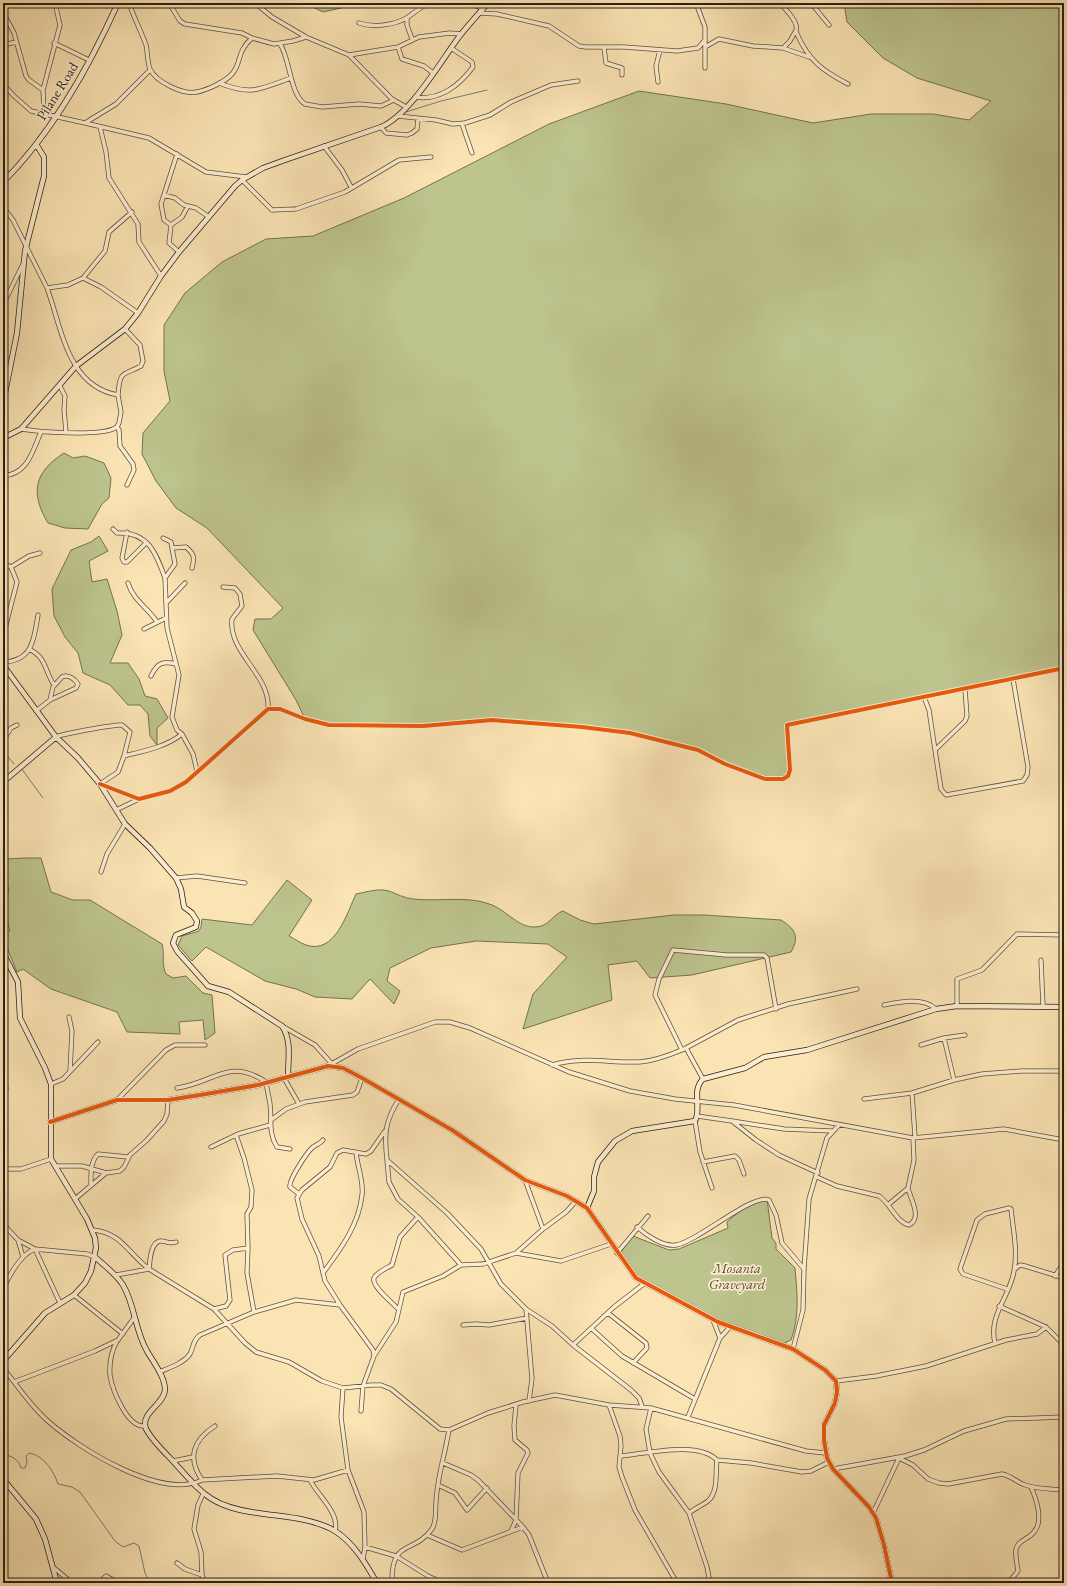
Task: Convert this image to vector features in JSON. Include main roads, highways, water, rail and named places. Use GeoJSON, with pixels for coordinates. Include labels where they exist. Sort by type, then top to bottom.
{"type":"FeatureCollection","features":[{"type":"Feature","properties":{"kind":"waterway"},"geometry":{"type":"LineString","coordinates":[[101,3],[107,9]]}},
{"type":"Feature","properties":{"kind":"waterway"},"geometry":{"type":"LineString","coordinates":[[406,112],[441,101],[487,90]]}},
{"type":"Feature","properties":{"kind":"waterway"},"geometry":{"type":"LineString","coordinates":[[3,751],[14,764]]}},
{"type":"Feature","properties":{"kind":"waterway"},"geometry":{"type":"LineString","coordinates":[[21,768],[43,798]]}},
{"type":"Feature","properties":{"kind":"waterway"},"geometry":{"type":"LineString","coordinates":[[3,1454],[17,1460],[21,1468],[25,1468],[27,1462],[26,1456],[29,1453],[34,1454],[47,1464],[54,1474],[58,1484],[72,1487],[80,1492],[115,1541],[123,1547],[134,1543],[139,1546],[145,1573],[150,1583]]}},
{"type":"Feature","properties":{"kind":"park label","name":"Mosanta Graveyard"},"geometry":{"type":"Point","coordinates":[737,1276]}}]}
